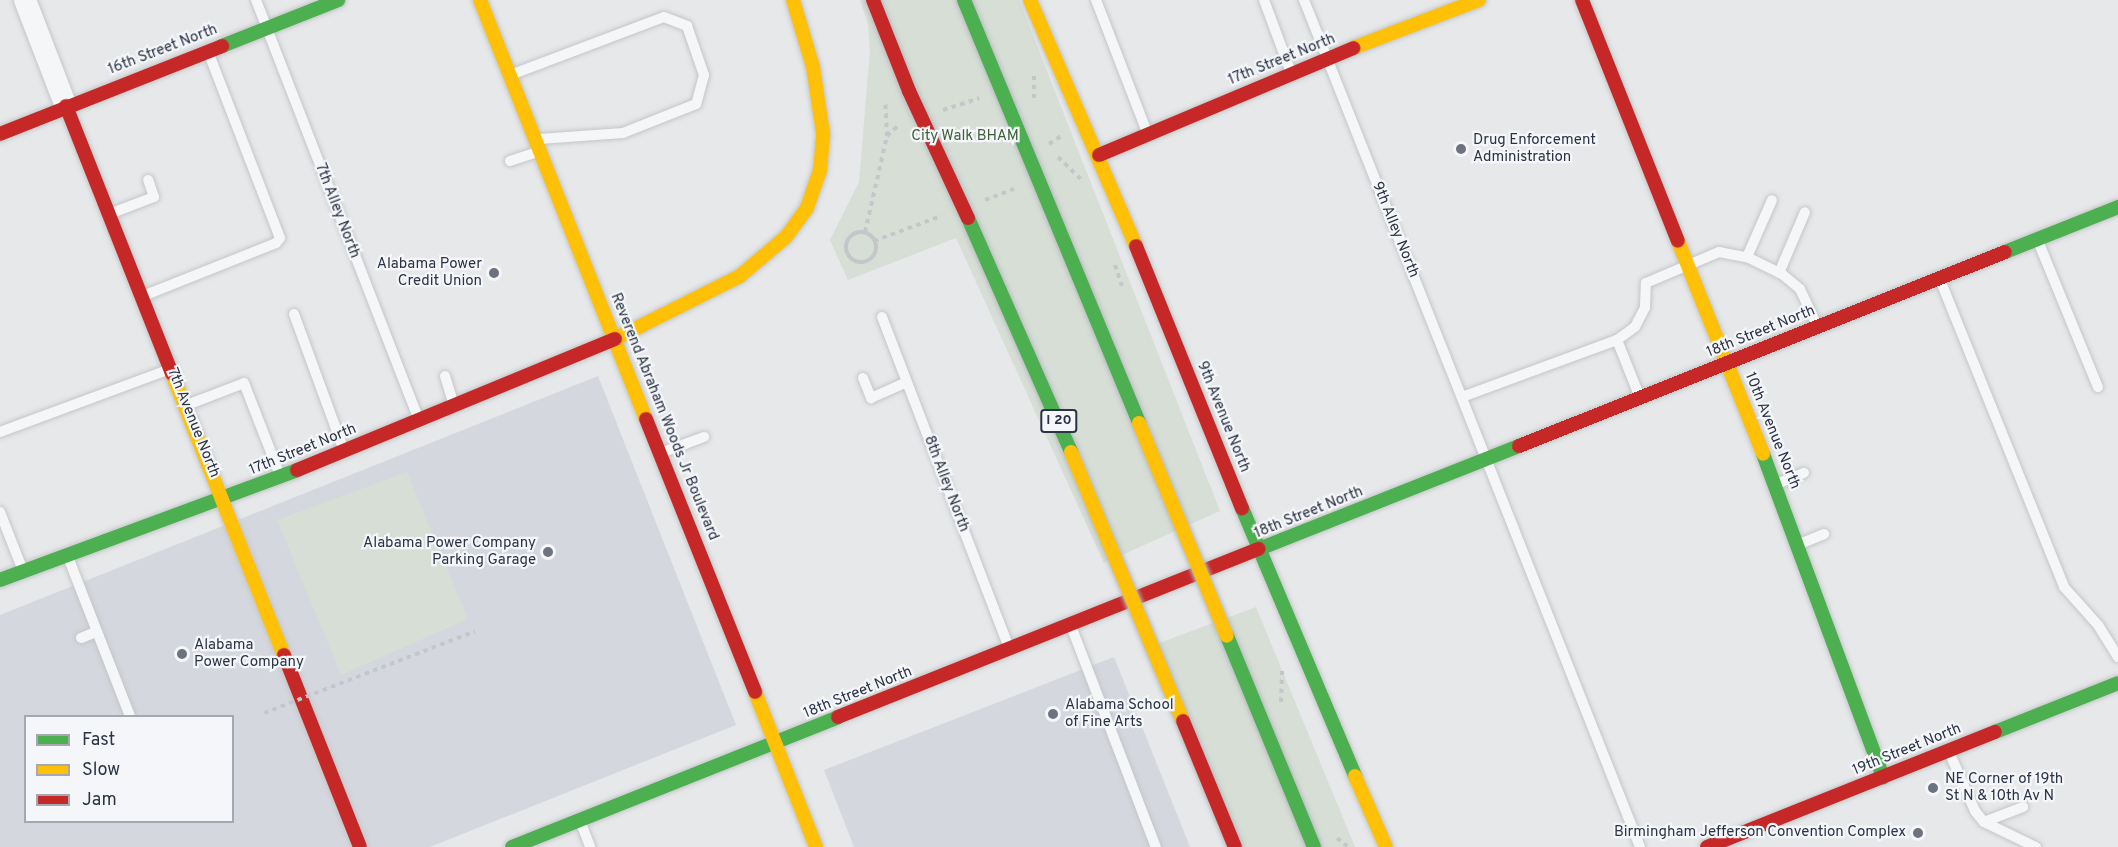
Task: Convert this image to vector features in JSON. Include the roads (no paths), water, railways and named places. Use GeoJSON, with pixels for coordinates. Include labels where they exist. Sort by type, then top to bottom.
{"type":"FeatureCollection","features":[{"type":"Feature","properties":{"kind":"main road","name":"16th Street North"},"geometry":{"type":"LineString","coordinates":[[0,134],[338,0]]}},
{"type":"Feature","properties":{"kind":"main road","name":"Reverend Abraham Woods Jr Boulevard"},"geometry":{"type":"LineString","coordinates":[[480,0],[816,847]]}},
{"type":"Feature","properties":{"kind":"main road","name":"17th Street North"},"geometry":{"type":"LineString","coordinates":[[0,580],[223,500],[419,421],[615,339],[740,276],[786,237],[807,208],[820,171],[823,133],[813,67],[794,0]]}},
{"type":"Feature","properties":{"kind":"main road","name":"I 20"},"geometry":{"type":"LineString","coordinates":[[873,0],[909,91],[1030,353],[1235,847]]}},
{"type":"Feature","properties":{"kind":"main road"},"geometry":{"type":"LineString","coordinates":[[963,0],[1314,847]]}},
{"type":"Feature","properties":{"kind":"main road","name":"9th Avenue North"},"geometry":{"type":"LineString","coordinates":[[1030,0],[1100,155],[1259,551],[1386,847]]}},
{"type":"Feature","properties":{"kind":"main road","name":"17th Street North"},"geometry":{"type":"LineString","coordinates":[[1100,155],[1327,58],[1479,0]]}},
{"type":"Feature","properties":{"kind":"main road","name":"10th Avenue North"},"geometry":{"type":"LineString","coordinates":[[1582,0],[1776,484],[1883,777]]}},
{"type":"Feature","properties":{"kind":"main road","name":"7th Avenue North"},"geometry":{"type":"LineString","coordinates":[[66,106],[360,847]]}},
{"type":"Feature","properties":{"kind":"main road","name":"18th Street North"},"geometry":{"type":"LineString","coordinates":[[512,847],[2118,207]]}},
{"type":"Feature","properties":{"kind":"main road","name":"19th Street North"},"geometry":{"type":"LineString","coordinates":[[1707,847],[2118,683]]}},
{"type":"Feature","properties":{"kind":"street","name":"7th Avenue North"},"geometry":{"type":"LineString","coordinates":[[25,0],[66,106]]}},
{"type":"Feature","properties":{"kind":"lane","name":"7th Alley North"},"geometry":{"type":"LineString","coordinates":[[256,0],[419,421]]}},
{"type":"Feature","properties":{"kind":"lane"},"geometry":{"type":"LineString","coordinates":[[1096,0],[1147,133]]}},
{"type":"Feature","properties":{"kind":"lane"},"geometry":{"type":"LineString","coordinates":[[1264,0],[1292,73]]}},
{"type":"Feature","properties":{"kind":"lane","name":"9th Alley North"},"geometry":{"type":"LineString","coordinates":[[1304,0],[1640,847]]}},
{"type":"Feature","properties":{"kind":"lane"},"geometry":{"type":"LineString","coordinates":[[510,75],[664,17],[687,26],[704,75],[696,104],[623,133],[538,145],[510,161]]}},
{"type":"Feature","properties":{"kind":"lane"},"geometry":{"type":"LineString","coordinates":[[142,296],[276,243],[280,238],[207,51]]}},
{"type":"Feature","properties":{"kind":"lane"},"geometry":{"type":"LineString","coordinates":[[110,214],[154,197],[148,180]]}},
{"type":"Feature","properties":{"kind":"lane"},"geometry":{"type":"LineString","coordinates":[[1747,257],[1772,200]]}},
{"type":"Feature","properties":{"kind":"lane"},"geometry":{"type":"LineString","coordinates":[[1779,273],[1804,212]]}},
{"type":"Feature","properties":{"kind":"lane"},"geometry":{"type":"LineString","coordinates":[[2037,239],[2098,387]]}},
{"type":"Feature","properties":{"kind":"lane"},"geometry":{"type":"LineString","coordinates":[[1462,397],[1617,340],[1635,327],[1645,306],[1646,283],[1689,267],[1719,252],[1747,257],[1779,273],[1800,289],[1818,327]]}},
{"type":"Feature","properties":{"kind":"lane"},"geometry":{"type":"LineString","coordinates":[[1940,279],[2064,587],[2098,625],[2118,657]]}},
{"type":"Feature","properties":{"kind":"lane"},"geometry":{"type":"LineString","coordinates":[[294,314],[344,451]]}},
{"type":"Feature","properties":{"kind":"lane","name":"8th Alley North"},"geometry":{"type":"LineString","coordinates":[[882,317],[1010,650]]}},
{"type":"Feature","properties":{"kind":"lane"},"geometry":{"type":"LineString","coordinates":[[1617,340],[1641,398]]}},
{"type":"Feature","properties":{"kind":"lane"},"geometry":{"type":"LineString","coordinates":[[0,432],[171,369]]}},
{"type":"Feature","properties":{"kind":"lane"},"geometry":{"type":"LineString","coordinates":[[445,376],[454,406]]}},
{"type":"Feature","properties":{"kind":"lane"},"geometry":{"type":"LineString","coordinates":[[863,378],[871,398],[907,382]]}},
{"type":"Feature","properties":{"kind":"lane"},"geometry":{"type":"LineString","coordinates":[[186,405],[244,383],[280,476]]}},
{"type":"Feature","properties":{"kind":"lane"},"geometry":{"type":"LineString","coordinates":[[660,453],[704,437]]}},
{"type":"Feature","properties":{"kind":"lane"},"geometry":{"type":"LineString","coordinates":[[1776,484],[1804,473]]}},
{"type":"Feature","properties":{"kind":"lane"},"geometry":{"type":"LineString","coordinates":[[0,512],[23,571]]}},
{"type":"Feature","properties":{"kind":"lane"},"geometry":{"type":"LineString","coordinates":[[1799,544],[1824,534]]}},
{"type":"Feature","properties":{"kind":"lane"},"geometry":{"type":"LineString","coordinates":[[68,555],[129,715]]}},
{"type":"Feature","properties":{"kind":"lane"},"geometry":{"type":"LineString","coordinates":[[1070,626],[1156,847]]}},
{"type":"Feature","properties":{"kind":"lane"},"geometry":{"type":"LineString","coordinates":[[81,638],[96,632]]}},
{"type":"Feature","properties":{"kind":"lane"},"geometry":{"type":"LineString","coordinates":[[1949,751],[1975,811],[1984,822],[2036,847]]}},
{"type":"Feature","properties":{"kind":"lane"},"geometry":{"type":"LineString","coordinates":[[1984,822],[2023,807]]}},
{"type":"Feature","properties":{"kind":"lane"},"geometry":{"type":"LineString","coordinates":[[580,820],[590,847]]}},
{"type":"Feature","properties":{"kind":"place","name":"Drug Enforcement Administration"},"geometry":{"type":"Point","coordinates":[1461,149]}},
{"type":"Feature","properties":{"kind":"place","name":"Alabama Power Credit Union"},"geometry":{"type":"Point","coordinates":[494,273]}},
{"type":"Feature","properties":{"kind":"place","name":"Alabama Power Company Parking Garage"},"geometry":{"type":"Point","coordinates":[548,552]}},
{"type":"Feature","properties":{"kind":"place","name":"Alabama Power Company"},"geometry":{"type":"Point","coordinates":[182,654]}},
{"type":"Feature","properties":{"kind":"place","name":"Alabama School of Fine Arts"},"geometry":{"type":"Point","coordinates":[1053,714]}},
{"type":"Feature","properties":{"kind":"place","name":"NE Corner of 19th St N & 10th Av N"},"geometry":{"type":"Point","coordinates":[1933,788]}},
{"type":"Feature","properties":{"kind":"place","name":"Birmingham Jefferson Convention Complex"},"geometry":{"type":"Point","coordinates":[1918,833]}},
{"type":"Feature","properties":{"kind":"park label","name":"City Walk BHAM"},"geometry":{"type":"Point","coordinates":[965,137]}}]}
